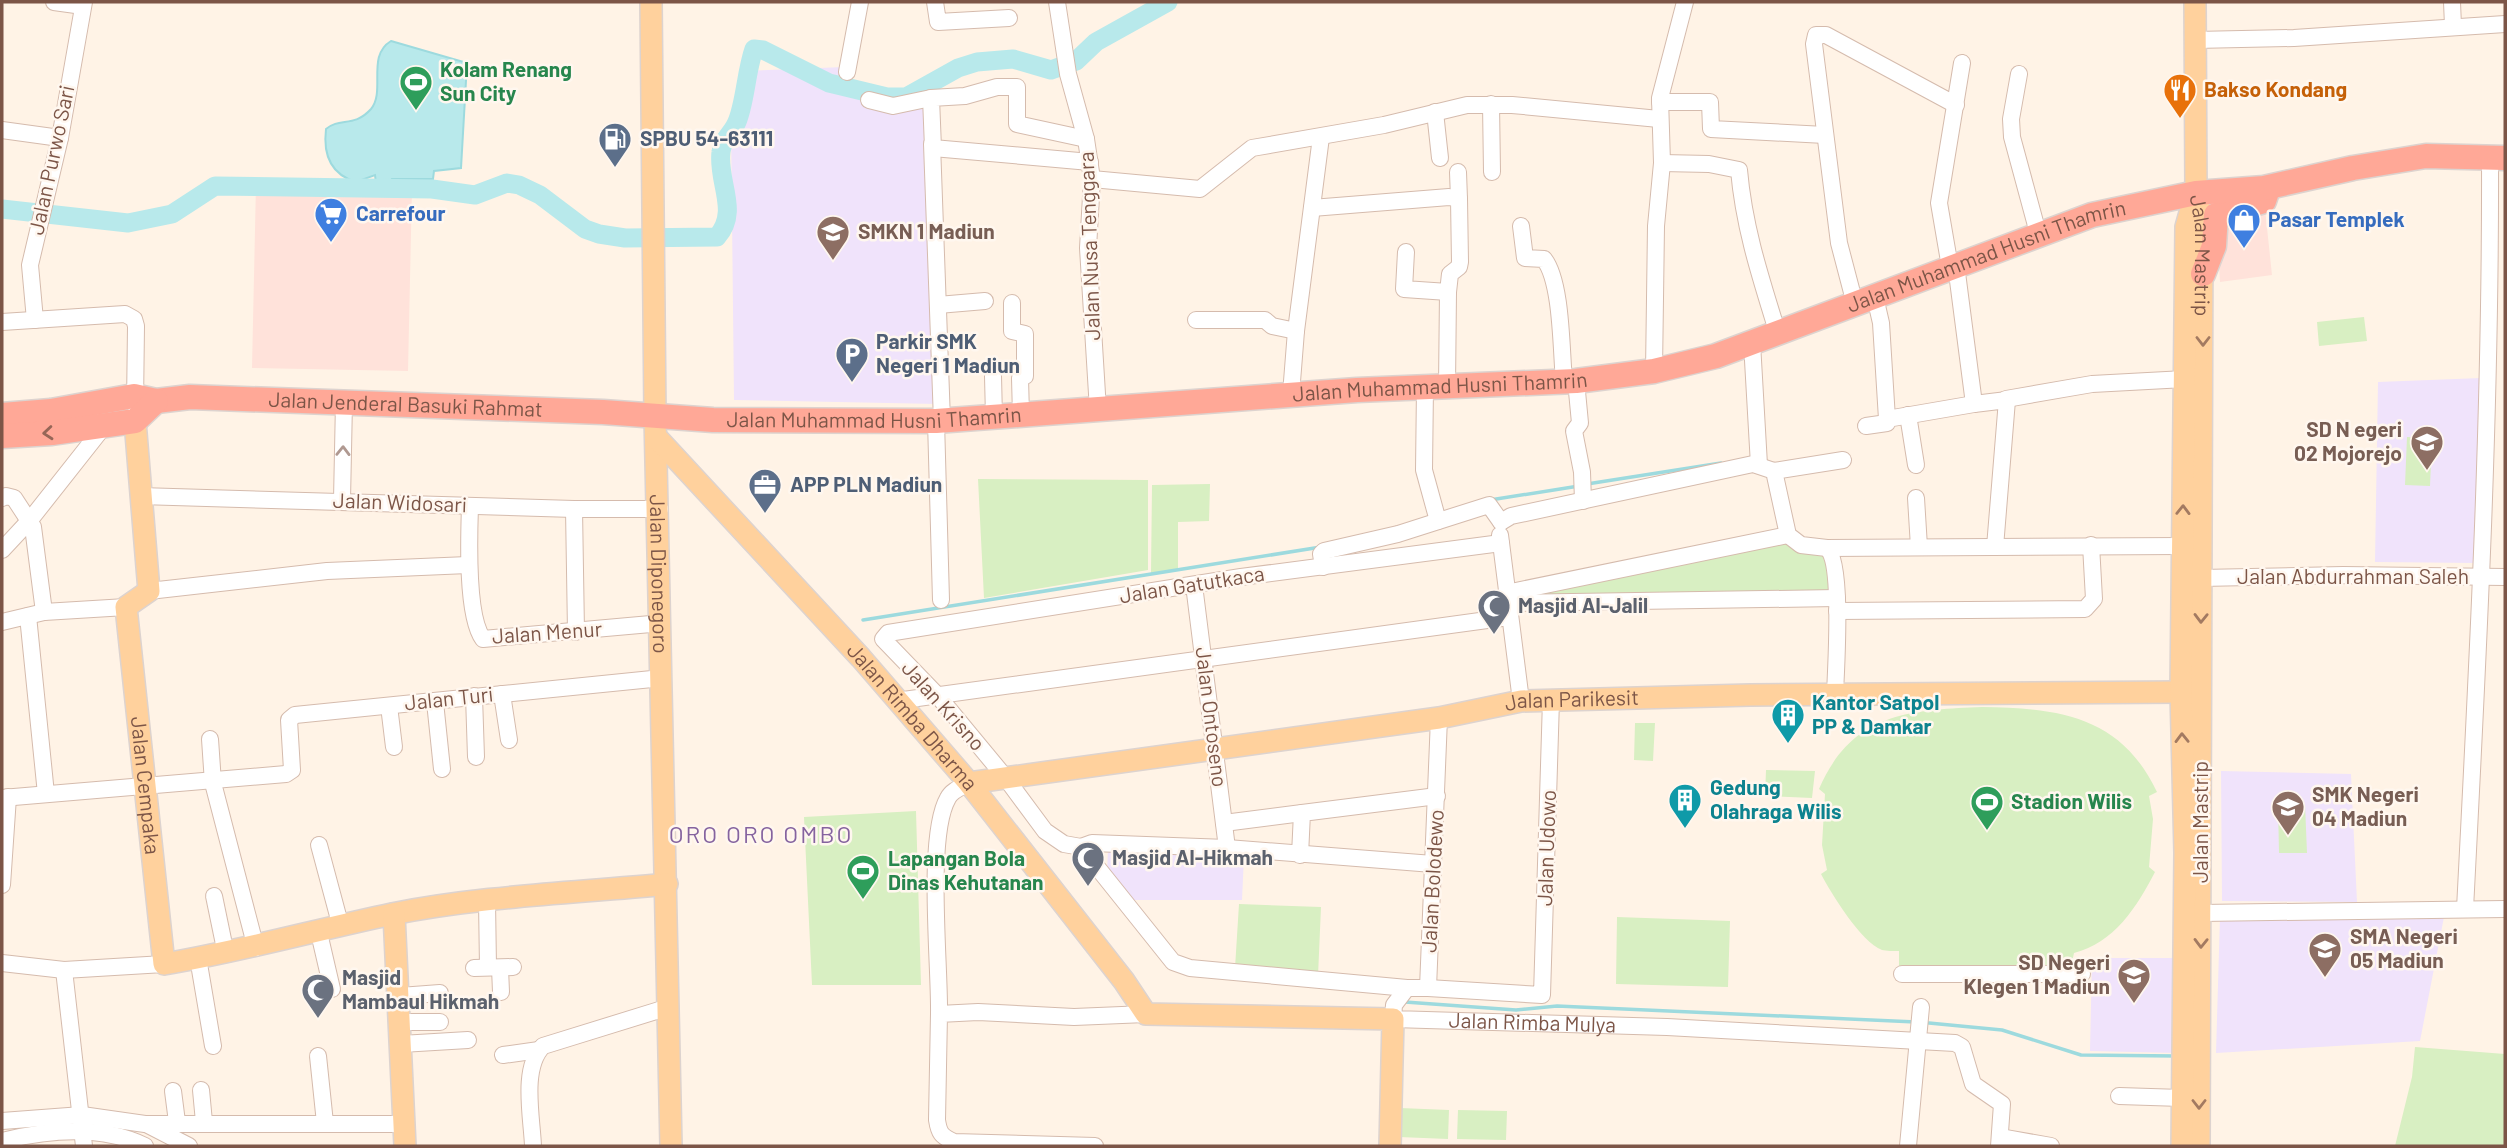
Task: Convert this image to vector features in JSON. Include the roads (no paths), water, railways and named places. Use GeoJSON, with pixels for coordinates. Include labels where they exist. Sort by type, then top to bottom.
{"type":"FeatureCollection","features":[{"type":"Feature","properties":{"kind":"highway","name":"Jalan Muhammad Husni Thamrin"},"geometry":{"type":"LineString","coordinates":[[656,427],[939,421],[1291,394],[1570,381],[1654,370],[1716,356],[2038,233],[2092,215],[2196,193],[2240,192],[2353,167],[2426,156],[2498,157]]}},
{"type":"Feature","properties":{"kind":"highway"},"geometry":{"type":"LineString","coordinates":[[2203,274],[2214,246],[2216,215],[2264,201],[2268,187]]}},
{"type":"Feature","properties":{"kind":"highway","name":"Jalan Jenderal Basuki Rahmat"},"geometry":{"type":"LineString","coordinates":[[2,415],[145,398],[190,397],[344,402],[656,427]]}},
{"type":"Feature","properties":{"kind":"highway"},"geometry":{"type":"LineString","coordinates":[[2,436],[135,421],[145,398]]}},
{"type":"Feature","properties":{"kind":"main road","name":"Jalan Diponegoro"},"geometry":{"type":"LineString","coordinates":[[651,2],[656,427],[660,509],[671,1146]]}},
{"type":"Feature","properties":{"kind":"main road"},"geometry":{"type":"LineString","coordinates":[[2195,2],[2196,193]]}},
{"type":"Feature","properties":{"kind":"main road","name":"Jalan Mastrip"},"geometry":{"type":"LineString","coordinates":[[2196,193],[2202,224],[2203,274],[2194,421],[2182,546],[2181,692],[2191,1056],[2199,1146]]}},
{"type":"Feature","properties":{"kind":"main road","name":"Jalan Mastrip"},"geometry":{"type":"LineString","coordinates":[[2182,1146],[2182,1098],[2191,1056],[2202,913],[2201,578],[2194,421],[2185,379],[2186,227],[2196,193]]}},
{"type":"Feature","properties":{"kind":"main road"},"geometry":{"type":"LineString","coordinates":[[126,607],[149,591],[135,421]]}},
{"type":"Feature","properties":{"kind":"main road","name":"Jalan Rimba Dharma"},"geometry":{"type":"LineString","coordinates":[[656,427],[970,783],[1124,981],[1146,1014]]}},
{"type":"Feature","properties":{"kind":"main road","name":"Jalan Cempaka"},"geometry":{"type":"LineString","coordinates":[[126,607],[164,964]]}},
{"type":"Feature","properties":{"kind":"main road","name":"Jalan Parikesit"},"geometry":{"type":"LineString","coordinates":[[970,783],[1439,718],[1521,701],[1835,694],[2181,692]]}},
{"type":"Feature","properties":{"kind":"main road"},"geometry":{"type":"LineString","coordinates":[[164,964],[256,948],[394,914],[487,901],[667,884]]}},
{"type":"Feature","properties":{"kind":"main road"},"geometry":{"type":"LineString","coordinates":[[394,914],[400,996],[405,1146]]}},
{"type":"Feature","properties":{"kind":"main road","name":"Jalan Rimba Mulya"},"geometry":{"type":"LineString","coordinates":[[1146,1014],[1393,1019]]}},
{"type":"Feature","properties":{"kind":"main road"},"geometry":{"type":"LineString","coordinates":[[1390,1146],[1393,1019]]}},
{"type":"Feature","properties":{"kind":"street"},"geometry":{"type":"LineString","coordinates":[[54,2],[83,4]]}},
{"type":"Feature","properties":{"kind":"street"},"geometry":{"type":"LineString","coordinates":[[847,72],[860,2]]}},
{"type":"Feature","properties":{"kind":"street"},"geometry":{"type":"LineString","coordinates":[[935,2],[938,22],[1009,18]]}},
{"type":"Feature","properties":{"kind":"street","name":"Jalan Nusa Tenggara"},"geometry":{"type":"LineString","coordinates":[[1057,2],[1067,66],[1086,138],[1093,179],[1088,259],[1098,410]]}},
{"type":"Feature","properties":{"kind":"street"},"geometry":{"type":"LineString","coordinates":[[2452,2],[2453,26]]}},
{"type":"Feature","properties":{"kind":"street"},"geometry":{"type":"LineString","coordinates":[[1654,370],[1656,226],[1662,163],[1659,110],[1683,3]]}},
{"type":"Feature","properties":{"kind":"street","name":"Jalan Purwo Sari"},"geometry":{"type":"LineString","coordinates":[[35,320],[30,265],[60,138],[83,4]]}},
{"type":"Feature","properties":{"kind":"street"},"geometry":{"type":"LineString","coordinates":[[2195,40],[2294,38],[2505,24]]}},
{"type":"Feature","properties":{"kind":"street"},"geometry":{"type":"LineString","coordinates":[[1866,426],[1887,424],[1881,323],[1865,300],[1839,243],[1814,44],[1816,35],[1820,34],[1956,105]]}},
{"type":"Feature","properties":{"kind":"street"},"geometry":{"type":"LineString","coordinates":[[1962,63],[1939,203],[1953,266],[1974,404]]}},
{"type":"Feature","properties":{"kind":"street"},"geometry":{"type":"LineString","coordinates":[[2019,74],[2011,119],[2012,137],[2038,233]]}},
{"type":"Feature","properties":{"kind":"street"},"geometry":{"type":"LineString","coordinates":[[869,100],[893,106],[931,98],[965,96],[997,87],[1017,87],[1017,124],[1086,138]]}},
{"type":"Feature","properties":{"kind":"street"},"geometry":{"type":"LineString","coordinates":[[931,98],[938,305],[942,600]]}},
{"type":"Feature","properties":{"kind":"street"},"geometry":{"type":"LineString","coordinates":[[1093,179],[1200,189],[1252,148],[1491,104],[1659,110],[1710,102],[1711,129],[1825,135]]}},
{"type":"Feature","properties":{"kind":"street"},"geometry":{"type":"LineString","coordinates":[[1491,104],[1492,172]]}},
{"type":"Feature","properties":{"kind":"street"},"geometry":{"type":"LineString","coordinates":[[1436,112],[1440,158]]}},
{"type":"Feature","properties":{"kind":"street"},"geometry":{"type":"LineString","coordinates":[[2,130],[60,138]]}},
{"type":"Feature","properties":{"kind":"street"},"geometry":{"type":"LineString","coordinates":[[1291,394],[1296,331],[1321,137]]}},
{"type":"Feature","properties":{"kind":"street"},"geometry":{"type":"LineString","coordinates":[[932,144],[933,148],[998,156],[1090,162]]}},
{"type":"Feature","properties":{"kind":"street"},"geometry":{"type":"LineString","coordinates":[[2465,909],[2498,339],[2498,157]]}},
{"type":"Feature","properties":{"kind":"street"},"geometry":{"type":"LineString","coordinates":[[1662,163],[1709,164],[1739,170],[1743,215],[1778,334]]}},
{"type":"Feature","properties":{"kind":"street"},"geometry":{"type":"LineString","coordinates":[[1436,517],[1424,470],[1450,274],[1459,267],[1460,262],[1458,172]]}},
{"type":"Feature","properties":{"kind":"street"},"geometry":{"type":"LineString","coordinates":[[1312,208],[1449,197],[1459,199]]}},
{"type":"Feature","properties":{"kind":"street"},"geometry":{"type":"LineString","coordinates":[[1521,226],[1525,258],[1544,259],[1555,290],[1580,423],[1574,431],[1582,472],[1583,500]]}},
{"type":"Feature","properties":{"kind":"street"},"geometry":{"type":"LineString","coordinates":[[1406,252],[1404,289],[1448,292]]}},
{"type":"Feature","properties":{"kind":"street"},"geometry":{"type":"LineString","coordinates":[[938,305],[985,301]]}},
{"type":"Feature","properties":{"kind":"street"},"geometry":{"type":"LineString","coordinates":[[1012,303],[1012,331],[1025,334],[1025,376],[1020,378],[1021,415]]}},
{"type":"Feature","properties":{"kind":"street"},"geometry":{"type":"LineString","coordinates":[[2,322],[125,314],[131,316],[136,326],[145,398]]}},
{"type":"Feature","properties":{"kind":"street"},"geometry":{"type":"LineString","coordinates":[[1196,320],[1265,320],[1272,326],[1296,331]]}},
{"type":"Feature","properties":{"kind":"street"},"geometry":{"type":"LineString","coordinates":[[1752,343],[1767,468],[1788,535],[1801,545],[1827,548],[2182,546]]}},
{"type":"Feature","properties":{"kind":"street"},"geometry":{"type":"LineString","coordinates":[[993,376],[994,417]]}},
{"type":"Feature","properties":{"kind":"street"},"geometry":{"type":"LineString","coordinates":[[1887,419],[2050,389],[2124,381],[2185,379]]}},
{"type":"Feature","properties":{"kind":"street"},"geometry":{"type":"LineString","coordinates":[[1995,547],[2006,399]]}},
{"type":"Feature","properties":{"kind":"street"},"geometry":{"type":"LineString","coordinates":[[342,500],[344,402]]}},
{"type":"Feature","properties":{"kind":"street"},"geometry":{"type":"LineString","coordinates":[[1908,415],[1916,465]]}},
{"type":"Feature","properties":{"kind":"street"},"geometry":{"type":"LineString","coordinates":[[2,550],[30,520],[105,425]]}},
{"type":"Feature","properties":{"kind":"street"},"geometry":{"type":"LineString","coordinates":[[1502,516],[1767,468],[1843,460]]}},
{"type":"Feature","properties":{"kind":"street","name":"Jalan Widosari"},"geometry":{"type":"LineString","coordinates":[[140,495],[574,509],[660,509]]}},
{"type":"Feature","properties":{"kind":"street"},"geometry":{"type":"LineString","coordinates":[[2,498],[13,498],[30,520],[46,794]]}},
{"type":"Feature","properties":{"kind":"street"},"geometry":{"type":"LineString","coordinates":[[1916,498],[1919,547]]}},
{"type":"Feature","properties":{"kind":"street"},"geometry":{"type":"LineString","coordinates":[[1323,567],[1321,554],[1324,551],[1398,534],[1436,517],[1489,505],[1502,516]]}},
{"type":"Feature","properties":{"kind":"street","name":"Jalan Menur"},"geometry":{"type":"LineString","coordinates":[[470,506],[468,565],[483,639],[662,624]]}},
{"type":"Feature","properties":{"kind":"street"},"geometry":{"type":"LineString","coordinates":[[574,509],[576,632]]}},
{"type":"Feature","properties":{"kind":"street"},"geometry":{"type":"LineString","coordinates":[[1502,516],[1501,543],[1521,701]]}},
{"type":"Feature","properties":{"kind":"street"},"geometry":{"type":"LineString","coordinates":[[896,701],[1203,658],[1508,604],[1788,535]]}},
{"type":"Feature","properties":{"kind":"street","name":"Jalan Gatutkaca"},"geometry":{"type":"LineString","coordinates":[[885,636],[1194,585],[1501,543]]}},
{"type":"Feature","properties":{"kind":"street"},"geometry":{"type":"LineString","coordinates":[[1508,604],[2085,609],[2094,599],[2091,545]]}},
{"type":"Feature","properties":{"kind":"street"},"geometry":{"type":"LineString","coordinates":[[1827,548],[1833,557],[1837,605],[1835,694]]}},
{"type":"Feature","properties":{"kind":"street"},"geometry":{"type":"LineString","coordinates":[[149,591],[327,571],[468,565]]}},
{"type":"Feature","properties":{"kind":"street","name":"Jalan Abdurrahman Saleh"},"geometry":{"type":"LineString","coordinates":[[2201,578],[2343,575],[2505,577]]}},
{"type":"Feature","properties":{"kind":"street","name":"Jalan Ontoseno"},"geometry":{"type":"LineString","coordinates":[[1194,585],[1227,848]]}},
{"type":"Feature","properties":{"kind":"street"},"geometry":{"type":"LineString","coordinates":[[2,622],[36,614],[126,607]]}},
{"type":"Feature","properties":{"kind":"street","name":"Jalan Krisno"},"geometry":{"type":"LineString","coordinates":[[885,636],[884,641],[938,696],[1005,777],[1045,831],[1064,844],[1081,847]]}},
{"type":"Feature","properties":{"kind":"street","name":"Jalan Turi"},"geometry":{"type":"LineString","coordinates":[[213,783],[281,775],[292,771],[289,720],[295,715],[662,678]]}},
{"type":"Feature","properties":{"kind":"street"},"geometry":{"type":"LineString","coordinates":[[502,694],[509,740]]}},
{"type":"Feature","properties":{"kind":"street"},"geometry":{"type":"LineString","coordinates":[[474,696],[476,757]]}},
{"type":"Feature","properties":{"kind":"street","name":"Jalan Udowo"},"geometry":{"type":"LineString","coordinates":[[1428,988],[1542,995],[1551,700]]}},
{"type":"Feature","properties":{"kind":"street"},"geometry":{"type":"LineString","coordinates":[[435,702],[442,769]]}},
{"type":"Feature","properties":{"kind":"street"},"geometry":{"type":"LineString","coordinates":[[389,706],[394,747]]}},
{"type":"Feature","properties":{"kind":"street","name":"Jalan Bolodewo"},"geometry":{"type":"LineString","coordinates":[[1428,988],[1439,718]]}},
{"type":"Feature","properties":{"kind":"street"},"geometry":{"type":"LineString","coordinates":[[210,739],[213,783],[256,948]]}},
{"type":"Feature","properties":{"kind":"street"},"geometry":{"type":"LineString","coordinates":[[2,885],[5,798],[213,783]]}},
{"type":"Feature","properties":{"kind":"street"},"geometry":{"type":"LineString","coordinates":[[970,783],[953,792],[948,799],[938,832],[939,1132],[944,1138],[954,1142],[1095,1146]]}},
{"type":"Feature","properties":{"kind":"street"},"geometry":{"type":"LineString","coordinates":[[1224,823],[1437,796]]}},
{"type":"Feature","properties":{"kind":"street"},"geometry":{"type":"LineString","coordinates":[[1300,855],[1302,813]]}},
{"type":"Feature","properties":{"kind":"street"},"geometry":{"type":"LineString","coordinates":[[1428,988],[1190,968],[1173,962],[1081,847],[1092,843],[1227,848],[1433,864]]}},
{"type":"Feature","properties":{"kind":"street"},"geometry":{"type":"LineString","coordinates":[[318,845],[341,927]]}},
{"type":"Feature","properties":{"kind":"street"},"geometry":{"type":"LineString","coordinates":[[214,896],[226,954]]}},
{"type":"Feature","properties":{"kind":"street"},"geometry":{"type":"LineString","coordinates":[[487,901],[494,967],[501,992]]}},
{"type":"Feature","properties":{"kind":"street"},"geometry":{"type":"LineString","coordinates":[[2202,913],[2505,909]]}},
{"type":"Feature","properties":{"kind":"street"},"geometry":{"type":"LineString","coordinates":[[319,933],[332,989]]}},
{"type":"Feature","properties":{"kind":"street"},"geometry":{"type":"LineString","coordinates":[[198,958],[213,1046]]}},
{"type":"Feature","properties":{"kind":"street"},"geometry":{"type":"LineString","coordinates":[[2,963],[64,970],[164,964]]}},
{"type":"Feature","properties":{"kind":"street"},"geometry":{"type":"LineString","coordinates":[[64,970],[83,1131]]}},
{"type":"Feature","properties":{"kind":"street"},"geometry":{"type":"LineString","coordinates":[[1902,974],[2082,974]]}},
{"type":"Feature","properties":{"kind":"street"},"geometry":{"type":"LineString","coordinates":[[1393,1019],[1394,1005],[1407,988]]}},
{"type":"Feature","properties":{"kind":"street"},"geometry":{"type":"LineString","coordinates":[[400,996],[440,993]]}},
{"type":"Feature","properties":{"kind":"street"},"geometry":{"type":"LineString","coordinates":[[533,1146],[531,1078],[539,1050],[543,1046],[669,1007]]}},
{"type":"Feature","properties":{"kind":"street"},"geometry":{"type":"LineString","coordinates":[[1908,1146],[1921,1008]]}},
{"type":"Feature","properties":{"kind":"street"},"geometry":{"type":"LineString","coordinates":[[939,1014],[978,1012],[1074,1017],[1146,1014]]}},
{"type":"Feature","properties":{"kind":"street","name":"Jalan Rimba Mulya"},"geometry":{"type":"LineString","coordinates":[[1393,1019],[1667,1027],[1919,1039],[1960,1044],[1973,1084],[2002,1104],[2000,1142]]}},
{"type":"Feature","properties":{"kind":"street"},"geometry":{"type":"LineString","coordinates":[[401,1033],[440,1022]]}},
{"type":"Feature","properties":{"kind":"street"},"geometry":{"type":"LineString","coordinates":[[401,1033],[468,1040]]}},
{"type":"Feature","properties":{"kind":"street"},"geometry":{"type":"LineString","coordinates":[[503,1055],[539,1050]]}},
{"type":"Feature","properties":{"kind":"street"},"geometry":{"type":"LineString","coordinates":[[318,1056],[325,1123]]}},
{"type":"Feature","properties":{"kind":"street"},"geometry":{"type":"LineString","coordinates":[[201,1090],[204,1122]]}},
{"type":"Feature","properties":{"kind":"street"},"geometry":{"type":"LineString","coordinates":[[173,1091],[177,1122]]}},
{"type":"Feature","properties":{"kind":"street"},"geometry":{"type":"LineString","coordinates":[[2119,1096],[2182,1098]]}},
{"type":"Feature","properties":{"kind":"street"},"geometry":{"type":"LineString","coordinates":[[2,1121],[120,1137],[145,1146]]}},
{"type":"Feature","properties":{"kind":"street"},"geometry":{"type":"LineString","coordinates":[[2,1141],[177,1122],[404,1124]]}},
{"type":"Feature","properties":{"kind":"street"},"geometry":{"type":"LineString","coordinates":[[145,1124],[189,1146]]}},
{"type":"Feature","properties":{"kind":"street"},"geometry":{"type":"LineString","coordinates":[[2000,1142],[2051,1146]]}},
{"type":"Feature","properties":{"kind":"water","name":"Kolam Renang Sun City"},"geometry":{"type":"Polygon","coordinates":[[[391,41],[467,63],[461,168],[434,171],[433,179],[392,179],[389,184],[376,183],[375,175],[356,182],[340,174],[330,162],[326,147],[326,129],[337,123],[353,121],[371,109],[377,93],[379,55],[391,41]]]}},
{"type":"Feature","properties":{"kind":"waterway"},"geometry":{"type":"LineString","coordinates":[[2,209],[128,223],[172,214],[215,186],[432,189],[475,195],[507,183],[519,185],[540,195],[585,229],[599,234],[625,238],[717,237],[727,217],[722,148],[739,117],[754,49],[763,50],[829,83],[887,97],[906,97],[958,68],[977,62],[1013,59],[1051,70],[1076,61],[1096,42],[1168,2]]}},
{"type":"Feature","properties":{"kind":"waterway"},"geometry":{"type":"LineString","coordinates":[[1587,484],[1721,463]]}},
{"type":"Feature","properties":{"kind":"waterway"},"geometry":{"type":"LineString","coordinates":[[1490,500],[1579,486]]}},
{"type":"Feature","properties":{"kind":"waterway"},"geometry":{"type":"LineString","coordinates":[[863,620],[1321,547]]}},
{"type":"Feature","properties":{"kind":"waterway"},"geometry":{"type":"LineString","coordinates":[[1405,1002],[1516,1010],[1557,1006],[1916,1022]]}},
{"type":"Feature","properties":{"kind":"waterway"},"geometry":{"type":"LineString","coordinates":[[1929,1023],[2002,1030],[2081,1055],[2176,1056]]}},
{"type":"Feature","properties":{"kind":"place","name":"Kolam Renang Sun City"},"geometry":{"type":"Point","coordinates":[416,112]}},
{"type":"Feature","properties":{"kind":"place","name":"Bakso Kondang"},"geometry":{"type":"Point","coordinates":[2180,120]}},
{"type":"Feature","properties":{"kind":"place","name":"SPBU 54-63111"},"geometry":{"type":"Point","coordinates":[615,169]}},
{"type":"Feature","properties":{"kind":"place","name":"Carrefour"},"geometry":{"type":"Point","coordinates":[331,244]}},
{"type":"Feature","properties":{"kind":"place","name":"Pasar Templek"},"geometry":{"type":"Point","coordinates":[2244,250]}},
{"type":"Feature","properties":{"kind":"place","name":"SMKN 1 Madiun"},"geometry":{"type":"Point","coordinates":[833,262]}},
{"type":"Feature","properties":{"kind":"place","name":"Parkir SMK Negeri 1 Madiun"},"geometry":{"type":"Point","coordinates":[852,384]}},
{"type":"Feature","properties":{"kind":"place","name":"SD N egeri 02 Mojorejo"},"geometry":{"type":"Point","coordinates":[2427,472]}},
{"type":"Feature","properties":{"kind":"place","name":"APP PLN Madiun"},"geometry":{"type":"Point","coordinates":[765,515]}},
{"type":"Feature","properties":{"kind":"place","name":"Masjid Al-Jalil"},"geometry":{"type":"Point","coordinates":[1494,636]}},
{"type":"Feature","properties":{"kind":"place","name":"Kantor Satpol PP & Damkar"},"geometry":{"type":"Point","coordinates":[1788,745]}},
{"type":"Feature","properties":{"kind":"place","name":"Gedung Olahraga Wilis"},"geometry":{"type":"Point","coordinates":[1685,830]}},
{"type":"Feature","properties":{"kind":"place","name":"Stadion Wilis"},"geometry":{"type":"Point","coordinates":[1987,832]}},
{"type":"Feature","properties":{"kind":"place","name":"SMK Negeri 04 Madiun"},"geometry":{"type":"Point","coordinates":[2288,837]}},
{"type":"Feature","properties":{"kind":"place","name":"Masjid Al-Hikmah"},"geometry":{"type":"Point","coordinates":[1088,888]}},
{"type":"Feature","properties":{"kind":"place","name":"Lapangan Bola Dinas Kehutanan"},"geometry":{"type":"Point","coordinates":[863,901]}},
{"type":"Feature","properties":{"kind":"place","name":"SMA Negeri 05 Madiun"},"geometry":{"type":"Point","coordinates":[2325,979]}},
{"type":"Feature","properties":{"kind":"place","name":"SD Negeri Klegen 1 Madiun"},"geometry":{"type":"Point","coordinates":[2134,1005]}},
{"type":"Feature","properties":{"kind":"place","name":"Masjid Mambaul Hikmah"},"geometry":{"type":"Point","coordinates":[318,1020]}},
{"type":"Feature","properties":{"kind":"district","name":"ORO ORO OMBO"},"geometry":{"type":"Point","coordinates":[761,835]}}]}
